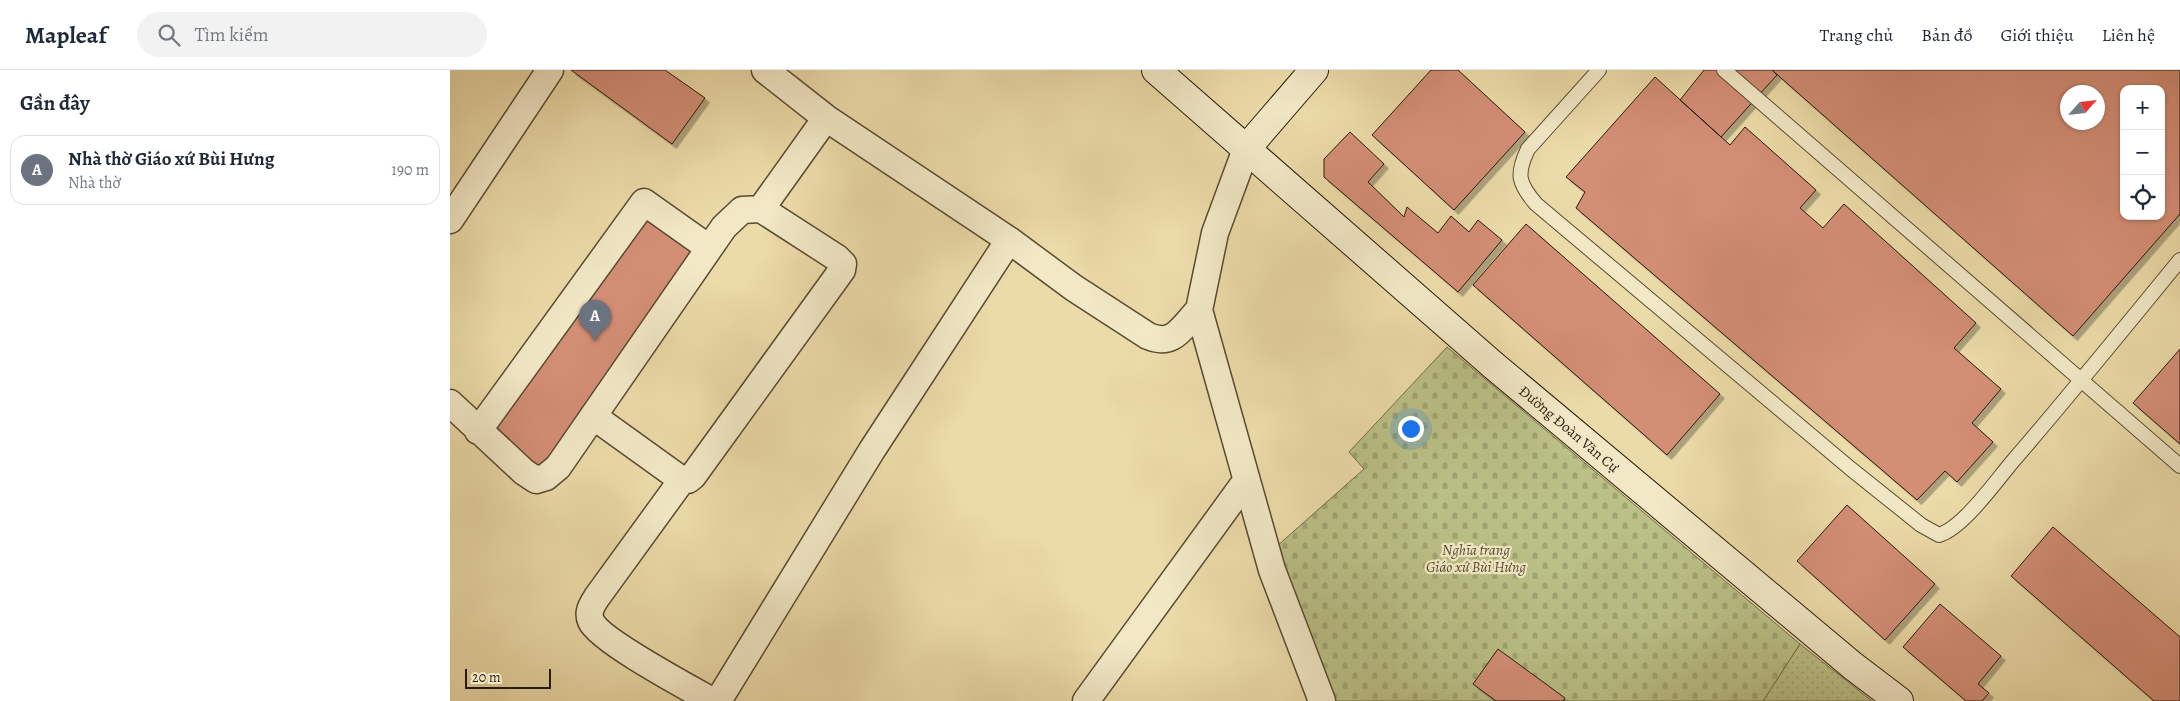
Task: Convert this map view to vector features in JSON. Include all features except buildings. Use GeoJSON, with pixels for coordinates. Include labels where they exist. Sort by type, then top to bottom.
{"type":"FeatureCollection","features":[{"type":"Feature","properties":{"kind":"street"},"geometry":{"type":"LineString","coordinates":[[450,220],[550,70]]}},
{"type":"Feature","properties":{"kind":"street"},"geometry":{"type":"LineString","coordinates":[[765,70],[826,118],[1009,240],[1074,288],[1148,336],[1160,341],[1173,337],[1199,310]]}},
{"type":"Feature","properties":{"kind":"street","name":"Đường Đoàn Văn Cự"},"geometry":{"type":"LineString","coordinates":[[1156,70],[1514,382],[1853,666],[1899,701]]}},
{"type":"Feature","properties":{"kind":"street"},"geometry":{"type":"LineString","coordinates":[[1314,70],[1246,149],[1215,233],[1199,310],[1272,570],[1322,701]]}},
{"type":"Feature","properties":{"kind":"street"},"geometry":{"type":"LineString","coordinates":[[761,209],[826,118]]}},
{"type":"Feature","properties":{"kind":"street"},"geometry":{"type":"LineString","coordinates":[[478,431],[644,202],[709,248]]}},
{"type":"Feature","properties":{"kind":"street"},"geometry":{"type":"LineString","coordinates":[[450,403],[524,472],[536,480],[546,477],[558,467],[593,416],[709,248],[736,214],[742,210],[761,209],[837,258],[843,264],[842,270],[704,462],[688,480],[682,480],[593,416]]}},
{"type":"Feature","properties":{"kind":"street"},"geometry":{"type":"LineString","coordinates":[[718,701],[872,450],[1009,240]]}},
{"type":"Feature","properties":{"kind":"street"},"geometry":{"type":"LineString","coordinates":[[682,480],[597,597],[589,611],[590,620],[604,637],[712,701]]}},
{"type":"Feature","properties":{"kind":"street"},"geometry":{"type":"LineString","coordinates":[[1086,701],[1246,481]]}},
{"type":"Feature","properties":{"kind":"lane"},"geometry":{"type":"LineString","coordinates":[[1599,70],[1528,149],[1522,161],[1519,177],[1529,196],[1536,204],[1921,525],[1939,534],[1948,532],[1960,522],[2081,382],[2180,260]]}},
{"type":"Feature","properties":{"kind":"lane"},"geometry":{"type":"LineString","coordinates":[[1724,70],[2180,466]]}},
{"type":"Feature","properties":{"kind":"green space","name":"Nghĩa trang Giáo xứ Bùi Hưng"},"geometry":{"type":"Polygon","coordinates":[[[1447,347],[1800,644],[1763,701],[1333,701],[1276,547],[1364,469],[1349,452],[1447,347]]]}},
{"type":"Feature","properties":{"kind":"green space"},"geometry":{"type":"Polygon","coordinates":[[[1800,644],[1872,701],[1763,701],[1800,644]]]}},
{"type":"Feature","properties":{"kind":"place","name":"Nhà thờ Giáo xứ Bùi Hưng"},"geometry":{"type":"Point","coordinates":[595,341]}}]}
